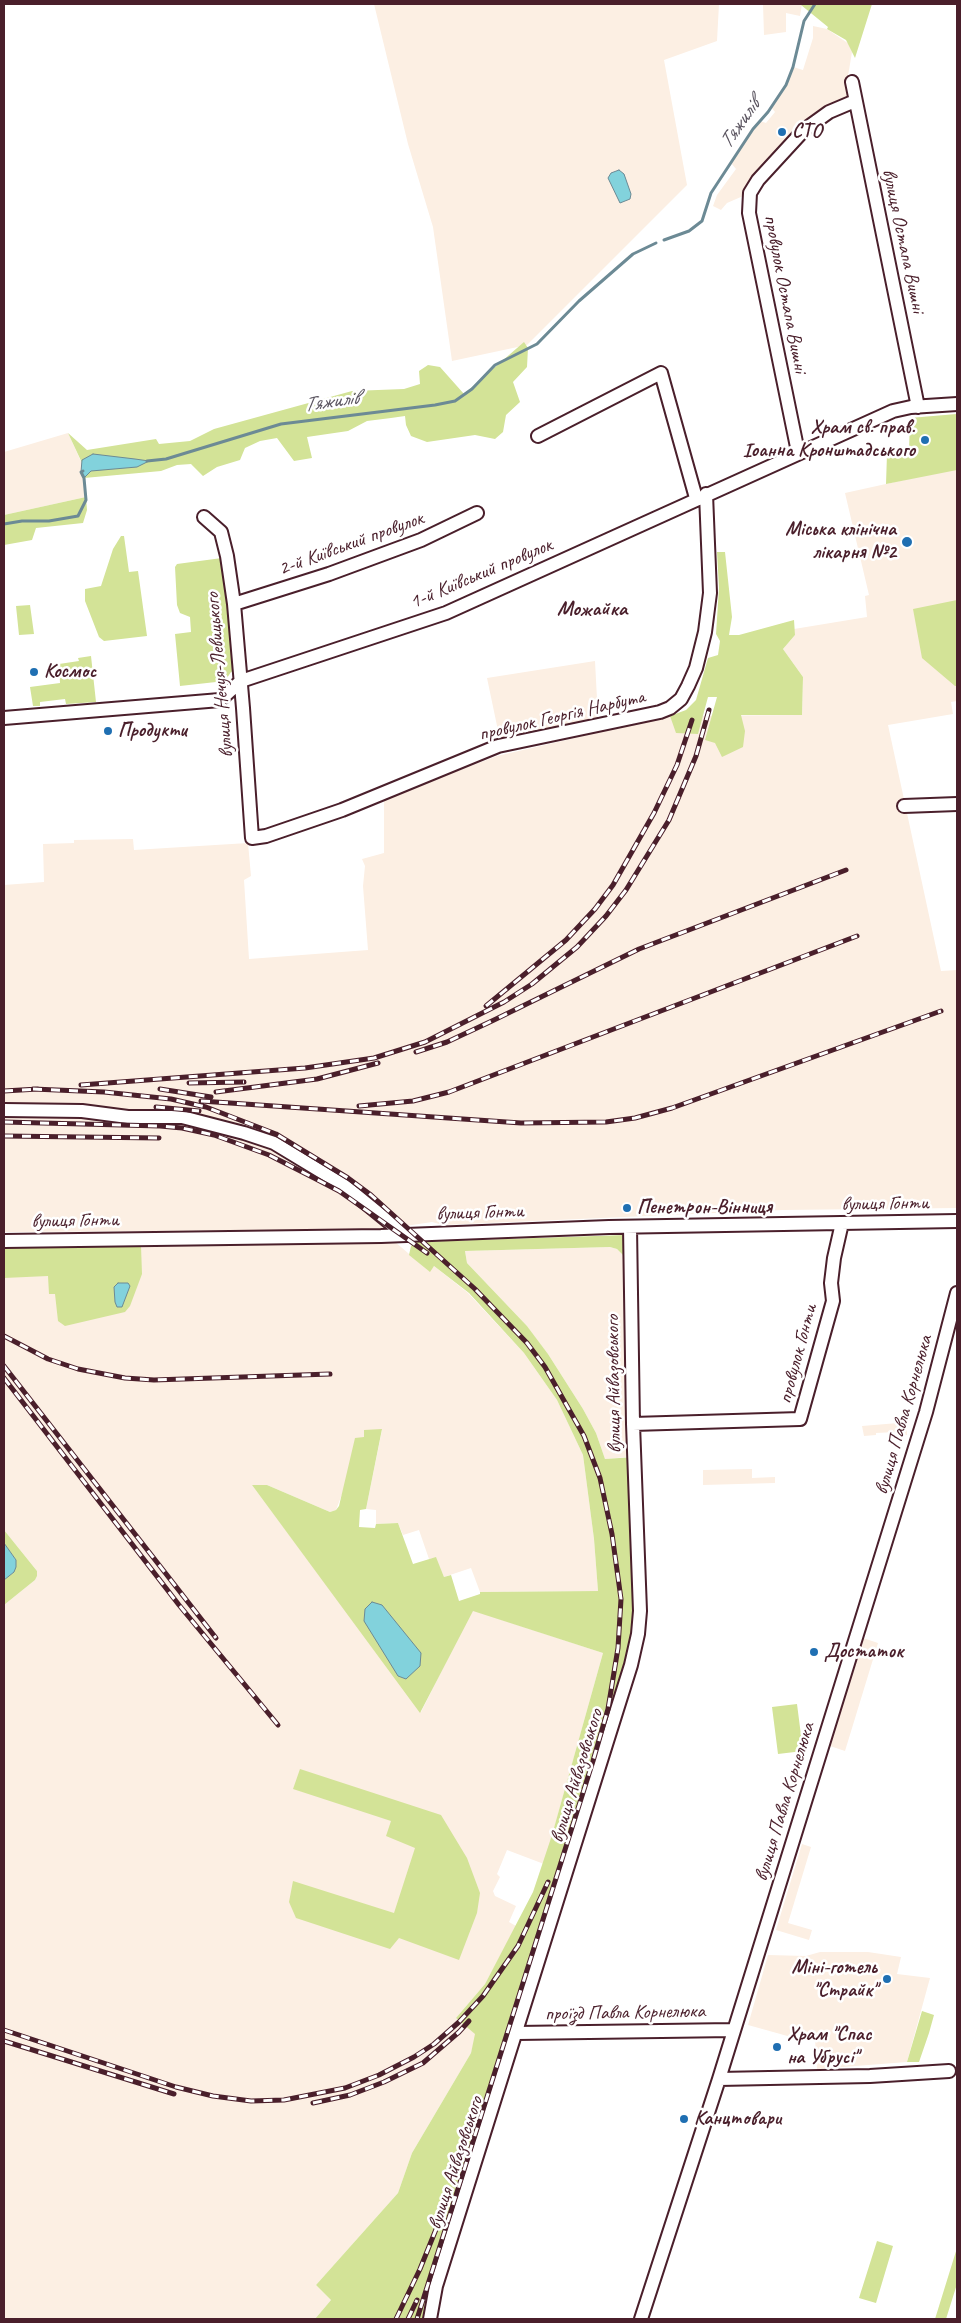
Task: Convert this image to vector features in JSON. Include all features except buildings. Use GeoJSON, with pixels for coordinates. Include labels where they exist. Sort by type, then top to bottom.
{"type":"FeatureCollection","features":[{"type":"Feature","properties":{"kind":"street","name":"вулиця Остапа Вишні"},"geometry":{"type":"LineString","coordinates":[[852,82],[918,406]]}},
{"type":"Feature","properties":{"kind":"street","name":"провулок Остапа Вишні"},"geometry":{"type":"LineString","coordinates":[[798,452],[749,213],[750,193],[758,180],[804,130],[829,112],[856,101]]}},
{"type":"Feature","properties":{"kind":"street","name":"провулок Георгія Нарбута"},"geometry":{"type":"LineString","coordinates":[[252,838],[266,836],[342,810],[498,746],[660,712],[670,708],[680,699],[696,668],[705,632],[710,593],[701,496],[661,373],[538,436]]}},
{"type":"Feature","properties":{"kind":"street","name":"1-й Київський провулок"},"geometry":{"type":"LineString","coordinates":[[220,700],[241,681],[446,613],[798,452],[893,411],[918,406],[957,404]]}},
{"type":"Feature","properties":{"kind":"street","name":"2-й Київський провулок"},"geometry":{"type":"LineString","coordinates":[[234,604],[329,574],[412,544],[477,513]]}},
{"type":"Feature","properties":{"kind":"street","name":"вулиця Нечуя-Левицького"},"geometry":{"type":"LineString","coordinates":[[204,517],[221,532],[227,556],[234,604],[244,708],[252,838]]}},
{"type":"Feature","properties":{"kind":"street"},"geometry":{"type":"LineString","coordinates":[[4,718],[220,700],[244,708]]}},
{"type":"Feature","properties":{"kind":"street"},"geometry":{"type":"LineString","coordinates":[[904,806],[957,804]]}},
{"type":"Feature","properties":{"kind":"street"},"geometry":{"type":"LineString","coordinates":[[4,1110],[82,1111],[128,1117],[182,1117],[244,1132],[274,1143],[345,1186],[405,1234]]}},
{"type":"Feature","properties":{"kind":"street","name":"вулиця Гонти"},"geometry":{"type":"LineString","coordinates":[[4,1241],[405,1234],[630,1226],[957,1221]]}},
{"type":"Feature","properties":{"kind":"street","name":"провулок Гонти"},"geometry":{"type":"LineString","coordinates":[[633,1424],[800,1419],[832,1301],[831,1282],[834,1258],[842,1223]]}},
{"type":"Feature","properties":{"kind":"street","name":"вулиця Айвазовського"},"geometry":{"type":"LineString","coordinates":[[430,2319],[436,2286],[517,2033],[631,1665],[638,1634],[640,1611],[633,1424],[630,1226]]}},
{"type":"Feature","properties":{"kind":"street","name":"вулиця Павла Корнелюка"},"geometry":{"type":"LineString","coordinates":[[642,2319],[719,2079],[924,1420],[957,1293]]}},
{"type":"Feature","properties":{"kind":"street","name":"проїзд Павла Корнелюка"},"geometry":{"type":"LineString","coordinates":[[517,2033],[733,2030]]}},
{"type":"Feature","properties":{"kind":"street"},"geometry":{"type":"LineString","coordinates":[[719,2079],[870,2076],[949,2071]]}},
{"type":"Feature","properties":{"kind":"shaded area"},"geometry":{"type":"Polygon","coordinates":[[[374,4],[719,4],[717,41],[664,60],[687,185],[527,345],[452,361],[433,227],[408,144],[374,4]]]}},
{"type":"Feature","properties":{"kind":"shaded area"},"geometry":{"type":"Polygon","coordinates":[[[763,4],[802,4],[800,16],[786,13],[786,32],[764,35],[763,4]]]}},
{"type":"Feature","properties":{"kind":"shaded area"},"geometry":{"type":"Polygon","coordinates":[[[813,26],[827,29],[849,44],[852,52],[847,82],[851,103],[829,112],[750,193],[727,203],[721,210],[713,206],[717,195],[736,169],[731,163],[739,149],[760,121],[766,123],[775,112],[771,107],[786,85],[793,67],[803,70],[813,38],[813,26]]]}},
{"type":"Feature","properties":{"kind":"shaded area"},"geometry":{"type":"Polygon","coordinates":[[[957,414],[957,701],[951,702],[953,714],[888,725],[941,971],[957,970],[957,1208],[783,1210],[443,1225],[432,1222],[379,1230],[4,1232],[4,885],[44,882],[43,844],[74,843],[74,840],[133,839],[134,850],[248,843],[251,876],[244,880],[249,959],[368,950],[363,886],[365,866],[362,859],[384,853],[384,799],[497,756],[670,716],[802,715],[803,677],[783,649],[795,635],[794,629],[867,617],[865,596],[869,595],[845,493],[904,480],[910,449],[910,418],[957,414]]]}},
{"type":"Feature","properties":{"kind":"shaded area"},"geometry":{"type":"Polygon","coordinates":[[[68,433],[83,466],[81,472],[84,478],[86,497],[4,515],[4,452],[68,433]]]}},
{"type":"Feature","properties":{"kind":"shaded area"},"geometry":{"type":"Polygon","coordinates":[[[595,661],[598,718],[500,740],[487,678],[595,661]]]}},
{"type":"Feature","properties":{"kind":"shaded area"},"geometry":{"type":"Polygon","coordinates":[[[387,1235],[429,1271],[434,1266],[468,1293],[524,1353],[557,1400],[583,1455],[594,1539],[598,1591],[480,1592],[471,1568],[444,1577],[436,1558],[429,1559],[419,1530],[403,1535],[398,1523],[376,1524],[376,1510],[366,1509],[382,1430],[364,1430],[364,1437],[336,1510],[330,1512],[267,1485],[252,1485],[421,1712],[472,1610],[603,1653],[544,1864],[507,1850],[497,1874],[500,1877],[493,1891],[495,1896],[516,1906],[509,1922],[516,1926],[485,1984],[456,2018],[476,2034],[471,2053],[412,2153],[398,2193],[316,2285],[331,2300],[315,2319],[4,2319],[4,1605],[35,1580],[37,1571],[4,1530],[4,1241],[387,1235]]]}},
{"type":"Feature","properties":{"kind":"shaded area"},"geometry":{"type":"Polygon","coordinates":[[[610,1247],[617,1249],[626,1258],[627,1457],[605,1459],[596,1433],[583,1409],[548,1354],[527,1326],[467,1263],[465,1251],[610,1247]]]}},
{"type":"Feature","properties":{"kind":"shaded area"},"geometry":{"type":"Polygon","coordinates":[[[898,1423],[900,1428],[907,1428],[907,1435],[899,1435],[896,1432],[864,1436],[862,1426],[898,1423]]]}},
{"type":"Feature","properties":{"kind":"shaded area"},"geometry":{"type":"Polygon","coordinates":[[[752,1469],[752,1478],[775,1477],[775,1483],[703,1485],[703,1470],[752,1469]]]}},
{"type":"Feature","properties":{"kind":"shaded area"},"geometry":{"type":"Polygon","coordinates":[[[863,1638],[878,1643],[845,1751],[830,1746],[863,1638]]]}},
{"type":"Feature","properties":{"kind":"shaded area"},"geometry":{"type":"Polygon","coordinates":[[[802,1844],[811,1847],[788,1923],[812,1930],[809,1940],[776,1930],[802,1844]]]}},
{"type":"Feature","properties":{"kind":"shaded area"},"geometry":{"type":"Polygon","coordinates":[[[820,1952],[868,1952],[901,1957],[897,1974],[930,1978],[907,2062],[817,2069],[815,2039],[791,2037],[748,2025],[768,1955],[806,1956],[820,1952]]]}},
{"type":"Feature","properties":{"kind":"green space"},"geometry":{"type":"Polygon","coordinates":[[[802,4],[872,4],[855,58],[846,40],[827,29],[828,27],[802,4]]]}},
{"type":"Feature","properties":{"kind":"green space"},"geometry":{"type":"Polygon","coordinates":[[[524,342],[528,348],[527,367],[513,382],[520,402],[506,415],[503,432],[495,439],[475,435],[427,442],[411,436],[406,425],[405,416],[367,421],[348,431],[307,437],[312,458],[294,461],[277,438],[260,441],[245,448],[240,460],[217,467],[203,476],[191,464],[177,465],[161,471],[84,478],[81,472],[83,465],[68,433],[87,450],[156,439],[159,444],[190,441],[214,429],[352,391],[404,389],[420,384],[419,371],[428,365],[440,367],[464,394],[524,342]]]}},
{"type":"Feature","properties":{"kind":"green space"},"geometry":{"type":"Polygon","coordinates":[[[957,414],[957,470],[886,484],[887,454],[909,452],[910,418],[957,414]]]}},
{"type":"Feature","properties":{"kind":"green space"},"geometry":{"type":"Polygon","coordinates":[[[86,497],[87,510],[83,523],[36,528],[32,540],[4,545],[4,515],[86,497]]]}},
{"type":"Feature","properties":{"kind":"green space"},"geometry":{"type":"Polygon","coordinates":[[[121,536],[124,536],[129,572],[138,571],[147,636],[104,641],[99,637],[85,601],[85,589],[101,586],[113,549],[121,536]]]}},
{"type":"Feature","properties":{"kind":"green space"},"geometry":{"type":"Polygon","coordinates":[[[717,552],[725,552],[732,617],[729,635],[739,635],[794,620],[795,635],[783,649],[803,677],[802,715],[741,715],[745,731],[743,747],[722,757],[715,743],[705,740],[717,697],[708,697],[698,734],[676,733],[670,716],[686,710],[696,700],[708,658],[718,655],[720,641],[716,634],[719,588],[717,552]]]}},
{"type":"Feature","properties":{"kind":"green space"},"geometry":{"type":"Polygon","coordinates":[[[222,558],[236,670],[231,672],[225,681],[180,686],[175,634],[191,632],[190,617],[180,613],[177,605],[175,567],[177,564],[222,558]]]}},
{"type":"Feature","properties":{"kind":"green space"},"geometry":{"type":"Polygon","coordinates":[[[957,600],[957,686],[955,686],[922,658],[913,609],[957,600]]]}},
{"type":"Feature","properties":{"kind":"green space"},"geometry":{"type":"Polygon","coordinates":[[[30,605],[34,634],[19,635],[16,606],[30,605]]]}},
{"type":"Feature","properties":{"kind":"green space"},"geometry":{"type":"Polygon","coordinates":[[[91,656],[96,702],[66,704],[65,699],[40,702],[40,706],[33,706],[30,687],[60,683],[59,664],[79,661],[78,658],[91,656]]]}},
{"type":"Feature","properties":{"kind":"green space"},"geometry":{"type":"Polygon","coordinates":[[[625,1235],[626,1258],[617,1249],[610,1247],[465,1251],[467,1263],[527,1326],[548,1354],[583,1409],[596,1433],[605,1459],[634,1457],[638,1634],[426,2319],[315,2319],[331,2300],[316,2285],[398,2193],[412,2153],[471,2053],[475,2034],[456,2018],[485,1984],[533,1892],[552,1835],[603,1653],[473,1611],[420,1713],[252,1485],[267,1485],[330,1512],[336,1510],[339,1506],[355,1438],[364,1437],[364,1430],[382,1429],[366,1509],[360,1510],[359,1527],[375,1528],[376,1524],[398,1523],[413,1564],[436,1557],[444,1577],[451,1575],[459,1601],[480,1594],[480,1592],[598,1591],[594,1539],[583,1455],[557,1400],[524,1353],[469,1293],[434,1266],[430,1272],[409,1255],[411,1246],[416,1242],[625,1235]]]}},
{"type":"Feature","properties":{"kind":"green space"},"geometry":{"type":"Polygon","coordinates":[[[141,1246],[142,1274],[130,1306],[125,1312],[65,1326],[58,1321],[55,1294],[49,1294],[48,1276],[4,1278],[4,1248],[141,1246]]]}},
{"type":"Feature","properties":{"kind":"green space"},"geometry":{"type":"Polygon","coordinates":[[[4,1530],[37,1571],[37,1576],[35,1580],[4,1605],[4,1580],[14,1572],[16,1560],[4,1543],[4,1530]]]}},
{"type":"Feature","properties":{"kind":"green space"},"geometry":{"type":"Polygon","coordinates":[[[797,1704],[803,1751],[778,1754],[772,1707],[797,1704]]]}},
{"type":"Feature","properties":{"kind":"green space"},"geometry":{"type":"Polygon","coordinates":[[[300,1769],[441,1815],[467,1858],[480,1893],[477,1913],[459,1960],[399,1938],[390,1949],[296,1918],[289,1902],[293,1881],[394,1913],[415,1848],[386,1836],[391,1821],[293,1789],[300,1769]]]}},
{"type":"Feature","properties":{"kind":"green space"},"geometry":{"type":"Polygon","coordinates":[[[922,2011],[934,2015],[929,2033],[919,2062],[907,2062],[922,2011]]]}},
{"type":"Feature","properties":{"kind":"green space"},"geometry":{"type":"Polygon","coordinates":[[[877,2241],[893,2246],[876,2303],[859,2298],[877,2241]]]}},
{"type":"Feature","properties":{"kind":"green space"},"geometry":{"type":"Polygon","coordinates":[[[957,2248],[957,2284],[946,2319],[935,2319],[957,2248]]]}},
{"type":"Feature","properties":{"kind":"water"},"geometry":{"type":"Polygon","coordinates":[[[619,170],[624,174],[631,194],[630,199],[620,203],[608,178],[611,173],[619,170]]]}},
{"type":"Feature","properties":{"kind":"water"},"geometry":{"type":"Polygon","coordinates":[[[93,454],[149,461],[137,467],[91,471],[84,478],[81,472],[82,460],[93,454]]]}},
{"type":"Feature","properties":{"kind":"water"},"geometry":{"type":"Polygon","coordinates":[[[118,1283],[128,1283],[130,1286],[122,1307],[117,1307],[115,1302],[114,1287],[118,1283]]]}},
{"type":"Feature","properties":{"kind":"water"},"geometry":{"type":"Polygon","coordinates":[[[4,1543],[16,1560],[16,1567],[14,1572],[4,1580],[4,1543]]]}},
{"type":"Feature","properties":{"kind":"water"},"geometry":{"type":"Polygon","coordinates":[[[372,1602],[382,1605],[421,1653],[420,1666],[406,1679],[398,1676],[364,1621],[365,1609],[372,1602]]]}},
{"type":"Feature","properties":{"kind":"waterway","name":"Тяжилів"},"geometry":{"type":"LineString","coordinates":[[664,240],[689,231],[702,221],[711,193],[753,129],[768,112],[786,85],[793,67],[804,21],[815,4]]}},
{"type":"Feature","properties":{"kind":"waterway","name":"Тяжилів"},"geometry":{"type":"LineString","coordinates":[[147,461],[166,459],[281,424],[455,401],[472,389],[495,365],[537,344],[579,301],[633,254],[656,243]]}},
{"type":"Feature","properties":{"kind":"waterway","name":"Тяжилів"},"geometry":{"type":"LineString","coordinates":[[4,524],[22,521],[49,521],[78,516],[86,500],[84,478],[81,472],[83,471]]}},
{"type":"Feature","properties":{"kind":"railway"},"geometry":{"type":"LineString","coordinates":[[81,1085],[305,1068],[374,1058],[425,1042],[504,1002],[532,984],[577,947],[606,916],[626,890],[669,820],[696,756],[709,710]]}},
{"type":"Feature","properties":{"kind":"railway"},"geometry":{"type":"LineString","coordinates":[[486,1006],[566,940],[595,909],[613,885],[654,813],[677,765],[692,720]]}},
{"type":"Feature","properties":{"kind":"railway"},"geometry":{"type":"LineString","coordinates":[[416,1052],[447,1042],[639,949],[846,870]]}},
{"type":"Feature","properties":{"kind":"railway"},"geometry":{"type":"LineString","coordinates":[[359,1106],[413,1101],[449,1092],[857,936]]}},
{"type":"Feature","properties":{"kind":"railway"},"geometry":{"type":"LineString","coordinates":[[201,1101],[521,1123],[606,1122],[635,1118],[672,1108],[941,1011]]}},
{"type":"Feature","properties":{"kind":"railway"},"geometry":{"type":"LineString","coordinates":[[216,1092],[317,1079],[378,1063]]}},
{"type":"Feature","properties":{"kind":"railway"},"geometry":{"type":"LineString","coordinates":[[189,1083],[244,1082]]}},
{"type":"Feature","properties":{"kind":"railway"},"geometry":{"type":"LineString","coordinates":[[33,1089],[104,1092],[171,1099],[206,1107],[276,1134],[348,1178],[371,1195],[475,1289],[527,1343],[545,1367],[584,1436],[600,1478],[612,1534],[621,1599],[618,1648],[608,1709],[417,2319]]}},
{"type":"Feature","properties":{"kind":"railway"},"geometry":{"type":"LineString","coordinates":[[4,1091],[38,1089]]}},
{"type":"Feature","properties":{"kind":"railway"},"geometry":{"type":"LineString","coordinates":[[160,1089],[211,1097]]}},
{"type":"Feature","properties":{"kind":"railway"},"geometry":{"type":"LineString","coordinates":[[156,1107],[199,1111]]}},
{"type":"Feature","properties":{"kind":"railway"},"geometry":{"type":"LineString","coordinates":[[4,1122],[160,1126],[182,1128],[214,1135],[269,1155],[339,1191],[427,1253]]}},
{"type":"Feature","properties":{"kind":"railway"},"geometry":{"type":"LineString","coordinates":[[4,1136],[159,1138]]}},
{"type":"Feature","properties":{"kind":"railway"},"geometry":{"type":"LineString","coordinates":[[4,1336],[48,1359],[78,1369],[125,1378],[154,1380],[330,1374]]}},
{"type":"Feature","properties":{"kind":"railway"},"geometry":{"type":"LineString","coordinates":[[4,1366],[216,1638]]}},
{"type":"Feature","properties":{"kind":"railway"},"geometry":{"type":"LineString","coordinates":[[4,1378],[179,1605],[278,1725]]}},
{"type":"Feature","properties":{"kind":"railway"},"geometry":{"type":"LineString","coordinates":[[4,2030],[176,2087],[213,2096],[251,2101],[284,2100],[345,2088],[379,2075],[414,2057],[434,2044],[459,2022],[483,1996],[518,1946],[548,1882]]}},
{"type":"Feature","properties":{"kind":"railway"},"geometry":{"type":"LineString","coordinates":[[313,2103],[350,2095],[384,2082],[423,2063],[469,2021]]}},
{"type":"Feature","properties":{"kind":"railway"},"geometry":{"type":"LineString","coordinates":[[4,2041],[174,2094]]}},
{"type":"Feature","properties":{"kind":"railway"},"geometry":{"type":"LineString","coordinates":[[396,2319],[420,2269],[447,2202]]}},
{"type":"Feature","properties":{"kind":"railway"},"geometry":{"type":"LineString","coordinates":[[408,2319],[417,2300]]}},
{"type":"Feature","properties":{"kind":"place","name":"СТО"},"geometry":{"type":"Point","coordinates":[782,132]}},
{"type":"Feature","properties":{"kind":"place","name":"Храм св. прав. Іоанна Кронштадського"},"geometry":{"type":"Point","coordinates":[925,440]}},
{"type":"Feature","properties":{"kind":"place","name":"Міська клінічна лікарня №2"},"geometry":{"type":"Point","coordinates":[907,542]}},
{"type":"Feature","properties":{"kind":"place","name":"Космос"},"geometry":{"type":"Point","coordinates":[34,672]}},
{"type":"Feature","properties":{"kind":"place","name":"Продукти"},"geometry":{"type":"Point","coordinates":[108,731]}},
{"type":"Feature","properties":{"kind":"place","name":"Пенетрон-Вінниця"},"geometry":{"type":"Point","coordinates":[627,1208]}},
{"type":"Feature","properties":{"kind":"place","name":"Достаток"},"geometry":{"type":"Point","coordinates":[814,1652]}},
{"type":"Feature","properties":{"kind":"place","name":"Міні-готель \"Страйк\""},"geometry":{"type":"Point","coordinates":[887,1979]}},
{"type":"Feature","properties":{"kind":"place","name":"Храм \"Спас на Убрусі\""},"geometry":{"type":"Point","coordinates":[777,2047]}},
{"type":"Feature","properties":{"kind":"place","name":"Канцтовари"},"geometry":{"type":"Point","coordinates":[684,2119]}},
{"type":"Feature","properties":{"kind":"district","name":"Можайка"},"geometry":{"type":"Point","coordinates":[592,609]}}]}
